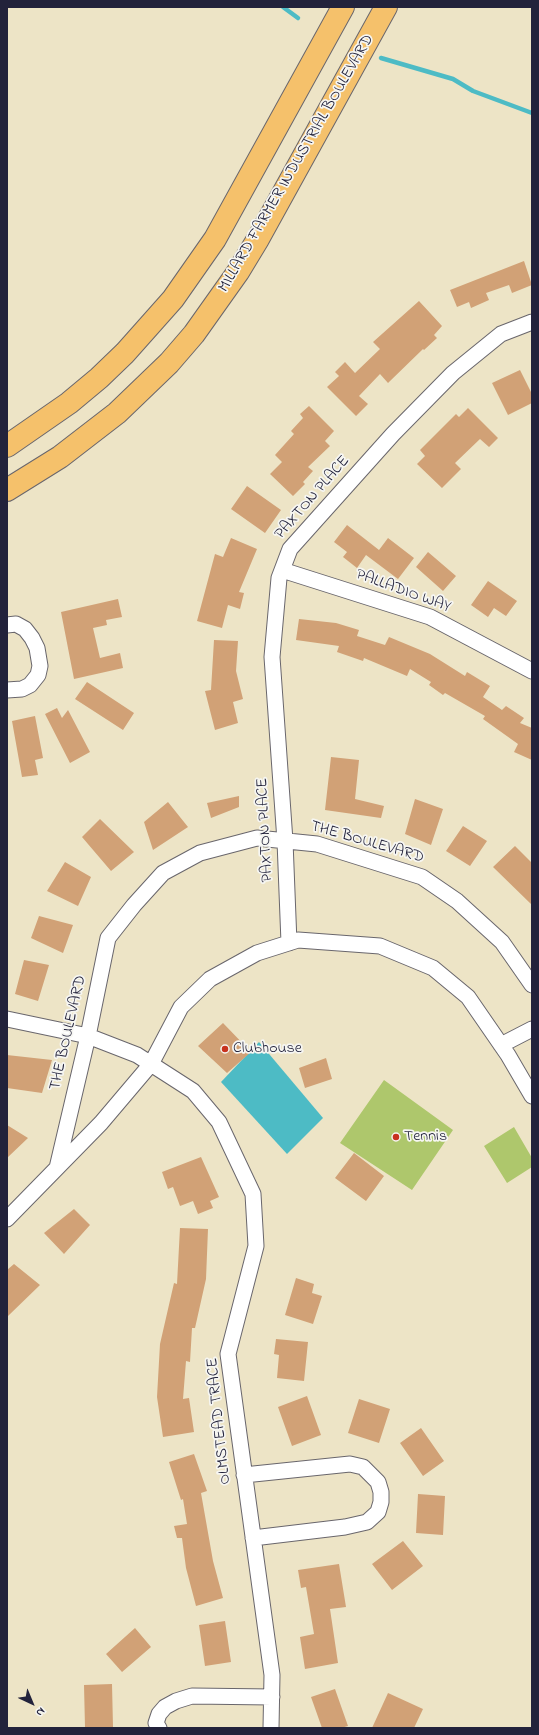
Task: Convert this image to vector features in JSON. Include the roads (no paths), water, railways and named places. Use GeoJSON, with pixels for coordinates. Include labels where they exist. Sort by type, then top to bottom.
{"type":"FeatureCollection","features":[{"type":"Feature","properties":{"kind":"main road","name":"MILLARD FARMER INDUSTRIAL BOULEVARD"},"geometry":{"type":"LineString","coordinates":[[7,446],[63,408],[99,378],[140,338],[173,299],[218,233],[343,7]]}},
{"type":"Feature","properties":{"kind":"main road","name":"MILLARD FARMER INDUSTRIAL BOULEVARD"},"geometry":{"type":"LineString","coordinates":[[7,490],[60,456],[117,413],[169,363],[194,334],[217,304],[250,252],[386,7]]}},
{"type":"Feature","properties":{"kind":"street","name":"PAXTON PLACE"},"geometry":{"type":"LineString","coordinates":[[289,943],[285,841],[272,657],[279,578],[290,549],[393,434],[453,373],[501,334],[532,322]]}},
{"type":"Feature","properties":{"kind":"street","name":"PALLADIO WAY"},"geometry":{"type":"LineString","coordinates":[[282,570],[430,618],[531,667]]}},
{"type":"Feature","properties":{"kind":"street"},"geometry":{"type":"LineString","coordinates":[[7,625],[16,624],[24,629],[32,638],[37,648],[40,666],[38,675],[30,685],[22,689],[7,690]]}},
{"type":"Feature","properties":{"kind":"street","name":"THE BOULEVARD"},"geometry":{"type":"LineString","coordinates":[[57,1168],[88,1036],[108,938],[134,905],[163,873],[200,853],[257,838],[317,844],[422,877],[457,901],[502,942],[532,986]]}},
{"type":"Feature","properties":{"kind":"street"},"geometry":{"type":"LineString","coordinates":[[7,1219],[101,1123],[151,1064],[181,1007],[210,979],[257,953],[298,940],[380,946],[433,968],[468,997],[501,1045],[532,1096]]}},
{"type":"Feature","properties":{"kind":"street","name":"OLMSTEAD TRACE"},"geometry":{"type":"LineString","coordinates":[[7,1019],[88,1036],[137,1055],[193,1091],[219,1122],[253,1194],[256,1246],[228,1354],[272,1675],[271,1728]]}},
{"type":"Feature","properties":{"kind":"street"},"geometry":{"type":"LineString","coordinates":[[501,1045],[532,1029]]}},
{"type":"Feature","properties":{"kind":"street"},"geometry":{"type":"LineString","coordinates":[[244,1475],[350,1464],[362,1467],[378,1482],[381,1492],[381,1502],[378,1512],[367,1522],[345,1527],[253,1538]]}},
{"type":"Feature","properties":{"kind":"street"},"geometry":{"type":"LineString","coordinates":[[159,1728],[156,1723],[159,1714],[165,1707],[176,1701],[192,1696],[272,1697]]}},
{"type":"Feature","properties":{"kind":"water"},"geometry":{"type":"Polygon","coordinates":[[[259,1042],[323,1118],[287,1154],[221,1082],[259,1042]]]}},
{"type":"Feature","properties":{"kind":"waterway"},"geometry":{"type":"LineString","coordinates":[[283,7],[298,18]]}},
{"type":"Feature","properties":{"kind":"waterway"},"geometry":{"type":"LineString","coordinates":[[381,58],[453,79],[473,91],[532,113]]}},
{"type":"Feature","properties":{"kind":"place","name":"Clubhouse"},"geometry":{"type":"Point","coordinates":[225,1049]}},
{"type":"Feature","properties":{"kind":"place","name":"Tennis"},"geometry":{"type":"Point","coordinates":[396,1137]}}]}
